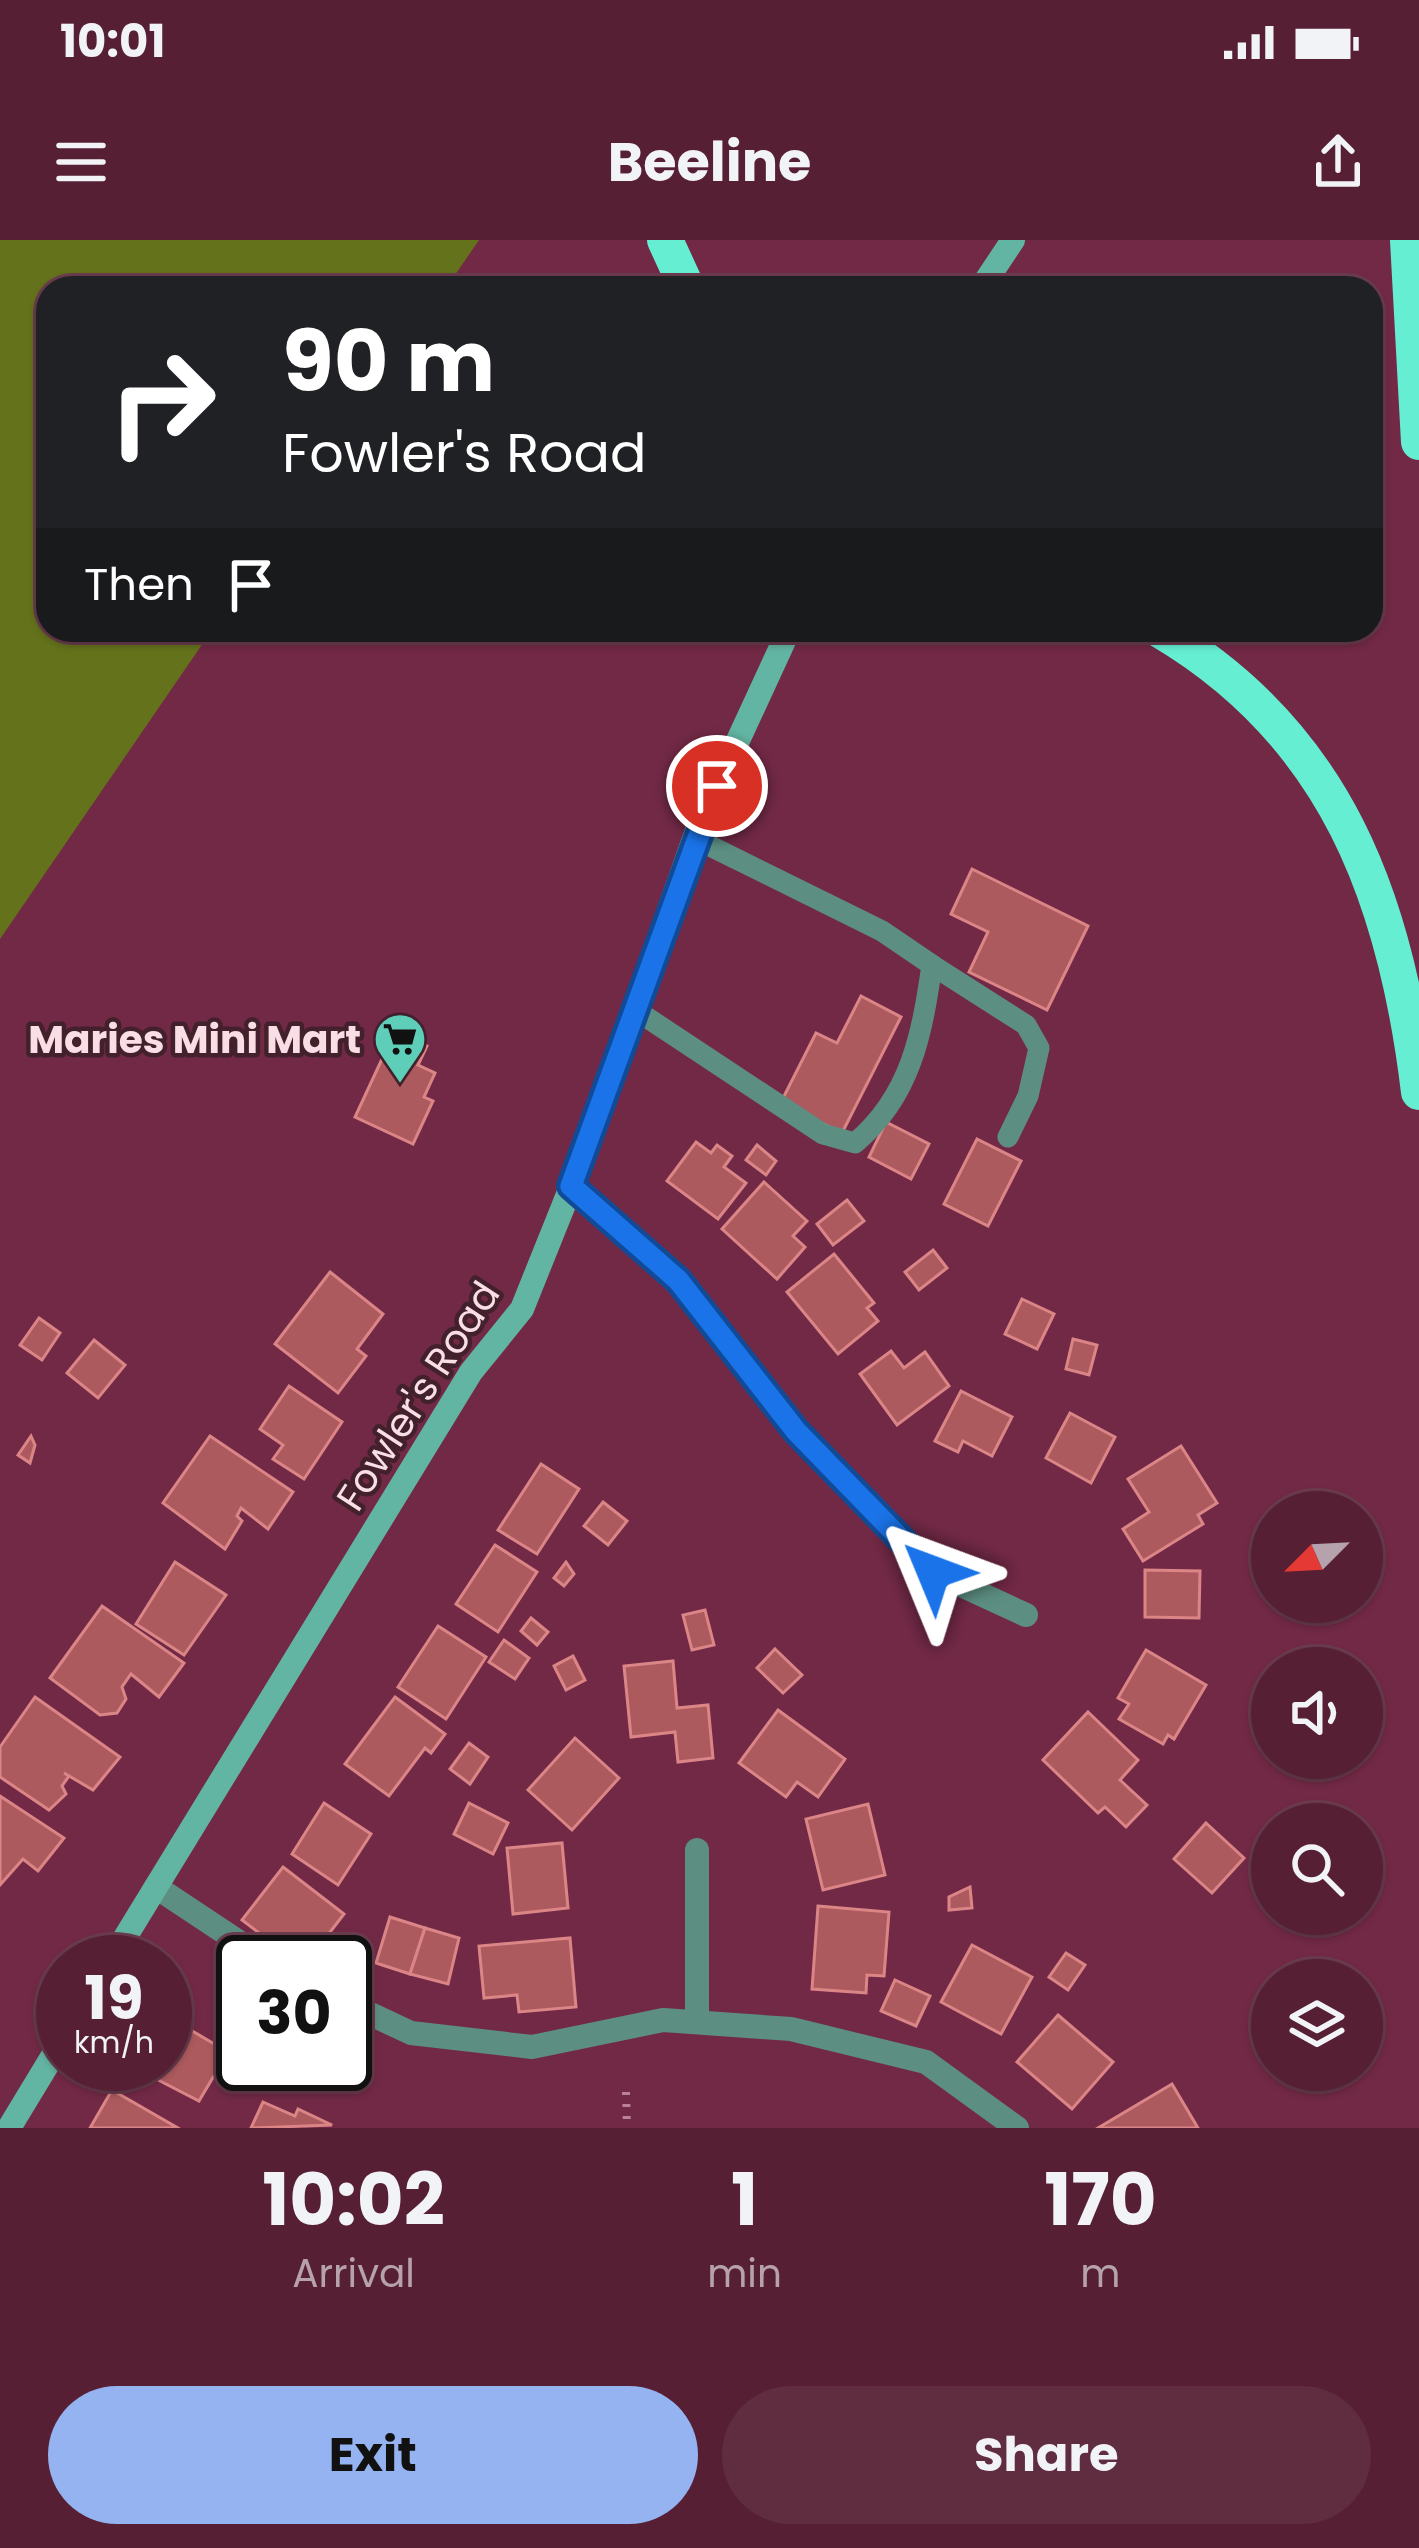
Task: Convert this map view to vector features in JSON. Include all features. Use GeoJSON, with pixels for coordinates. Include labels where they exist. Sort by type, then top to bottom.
{"type":"FeatureCollection","features":[{"type":"Feature","properties":{"kind":"highway"},"geometry":{"type":"LineString","coordinates":[[665,240],[682,276]]}},
{"type":"Feature","properties":{"kind":"highway"},"geometry":{"type":"LineString","coordinates":[[1408,240],[1419,442]]}},
{"type":"Feature","properties":{"kind":"highway"},"geometry":{"type":"LineString","coordinates":[[1180,642],[1252,701],[1306,760],[1351,832],[1388,916],[1407,998],[1419,1092]]}},
{"type":"Feature","properties":{"kind":"street"},"geometry":{"type":"LineString","coordinates":[[989,276],[1013,240]]}},
{"type":"Feature","properties":{"kind":"street","name":"Fowler's Road"},"geometry":{"type":"LineString","coordinates":[[127,1935],[472,1372],[521,1309],[571,1186],[694,838],[784,642]]}},
{"type":"Feature","properties":{"kind":"street"},"geometry":{"type":"LineString","coordinates":[[571,1186],[678,1280],[796,1431],[933,1572],[1026,1615]]}},
{"type":"Feature","properties":{"kind":"street"},"geometry":{"type":"LineString","coordinates":[[697,2023],[698,1850]]}},
{"type":"Feature","properties":{"kind":"street"},"geometry":{"type":"LineString","coordinates":[[156,1887],[228,1935]]}},
{"type":"Feature","properties":{"kind":"street"},"geometry":{"type":"LineString","coordinates":[[372,2015],[411,2033],[532,2047],[663,2020],[790,2029],[926,2062],[1017,2128]]}},
{"type":"Feature","properties":{"kind":"street"},"geometry":{"type":"LineString","coordinates":[[9,2128],[36,2084]]}},
{"type":"Feature","properties":{"kind":"lane"},"geometry":{"type":"LineString","coordinates":[[694,838],[882,931],[1027,1025],[1039,1048],[1028,1096],[1009,1137]]}},
{"type":"Feature","properties":{"kind":"lane"},"geometry":{"type":"LineString","coordinates":[[634,1009],[824,1134],[856,1143],[876,1125],[915,1063],[932,965]]}},
{"type":"Feature","properties":{"kind":"path"},"geometry":{"type":"LineString","coordinates":[[626,2092],[627,2128]]}},
{"type":"Feature","properties":{"kind":"green space"},"geometry":{"type":"Polygon","coordinates":[[[0,240],[479,240],[454,276],[36,276],[36,642],[204,642],[0,939],[0,240]]]}},
{"type":"Feature","properties":{"kind":"building"},"geometry":{"type":"Polygon","coordinates":[[[972,869],[1088,926],[1047,1010],[969,972],[988,932],[951,914],[972,869]]]}},
{"type":"Feature","properties":{"kind":"building"},"geometry":{"type":"Polygon","coordinates":[[[861,996],[901,1017],[842,1133],[781,1102],[816,1033],[837,1043],[861,996]]]}},
{"type":"Feature","properties":{"kind":"building","name":"Maries Mini Mart"},"geometry":{"type":"Polygon","coordinates":[[[395,1031],[427,1046],[418,1065],[435,1073],[424,1097],[433,1101],[413,1144],[355,1117],[395,1031]]]}},
{"type":"Feature","properties":{"kind":"building"},"geometry":{"type":"Polygon","coordinates":[[[886,1122],[929,1144],[911,1179],[869,1157],[886,1122]]]}},
{"type":"Feature","properties":{"kind":"building"},"geometry":{"type":"Polygon","coordinates":[[[977,1139],[1021,1161],[988,1226],[944,1204],[977,1139]]]}},
{"type":"Feature","properties":{"kind":"building"},"geometry":{"type":"Polygon","coordinates":[[[696,1142],[711,1153],[717,1145],[732,1156],[724,1167],[746,1183],[718,1219],[667,1181],[696,1142]]]}},
{"type":"Feature","properties":{"kind":"building"},"geometry":{"type":"Polygon","coordinates":[[[757,1145],[776,1161],[766,1175],[746,1160],[757,1145]]]}},
{"type":"Feature","properties":{"kind":"building"},"geometry":{"type":"Polygon","coordinates":[[[764,1182],[807,1221],[793,1236],[805,1247],[777,1279],[722,1229],[764,1182]]]}},
{"type":"Feature","properties":{"kind":"building"},"geometry":{"type":"Polygon","coordinates":[[[847,1200],[864,1221],[833,1245],[817,1224],[847,1200]]]}},
{"type":"Feature","properties":{"kind":"building"},"geometry":{"type":"Polygon","coordinates":[[[933,1250],[947,1268],[919,1290],[905,1272],[933,1250]]]}},
{"type":"Feature","properties":{"kind":"building"},"geometry":{"type":"Polygon","coordinates":[[[834,1254],[874,1303],[867,1308],[878,1321],[838,1354],[787,1292],[834,1254]]]}},
{"type":"Feature","properties":{"kind":"building"},"geometry":{"type":"Polygon","coordinates":[[[330,1272],[383,1314],[357,1349],[366,1356],[338,1393],[275,1344],[330,1272]]]}},
{"type":"Feature","properties":{"kind":"building"},"geometry":{"type":"Polygon","coordinates":[[[1022,1299],[1054,1314],[1037,1349],[1005,1334],[1022,1299]]]}},
{"type":"Feature","properties":{"kind":"building"},"geometry":{"type":"Polygon","coordinates":[[[39,1318],[60,1333],[42,1360],[20,1345],[39,1318]]]}},
{"type":"Feature","properties":{"kind":"building"},"geometry":{"type":"Polygon","coordinates":[[[1073,1339],[1097,1345],[1089,1375],[1066,1369],[1073,1339]]]}},
{"type":"Feature","properties":{"kind":"building"},"geometry":{"type":"Polygon","coordinates":[[[94,1340],[125,1365],[98,1398],[67,1373],[94,1340]]]}},
{"type":"Feature","properties":{"kind":"building"},"geometry":{"type":"Polygon","coordinates":[[[891,1351],[904,1368],[925,1352],[949,1386],[897,1425],[860,1374],[891,1351]]]}},
{"type":"Feature","properties":{"kind":"building"},"geometry":{"type":"Polygon","coordinates":[[[289,1386],[342,1422],[304,1479],[273,1459],[283,1445],[260,1429],[289,1386]]]}},
{"type":"Feature","properties":{"kind":"building"},"geometry":{"type":"Polygon","coordinates":[[[961,1391],[1012,1417],[992,1456],[963,1441],[958,1452],[935,1441],[961,1391]]]}},
{"type":"Feature","properties":{"kind":"building"},"geometry":{"type":"Polygon","coordinates":[[[1070,1413],[1115,1437],[1091,1483],[1046,1458],[1070,1413]]]}},
{"type":"Feature","properties":{"kind":"building"},"geometry":{"type":"Polygon","coordinates":[[[31,1436],[35,1445],[30,1463],[18,1455],[31,1436]]]}},
{"type":"Feature","properties":{"kind":"building"},"geometry":{"type":"Polygon","coordinates":[[[210,1436],[293,1492],[268,1529],[241,1508],[237,1516],[242,1521],[225,1549],[163,1503],[210,1436]]]}},
{"type":"Feature","properties":{"kind":"building"},"geometry":{"type":"Polygon","coordinates":[[[1181,1446],[1217,1503],[1198,1515],[1203,1524],[1143,1561],[1123,1529],[1149,1512],[1128,1479],[1181,1446]]]}},
{"type":"Feature","properties":{"kind":"building"},"geometry":{"type":"Polygon","coordinates":[[[541,1464],[579,1489],[537,1554],[498,1530],[541,1464]]]}},
{"type":"Feature","properties":{"kind":"building"},"geometry":{"type":"Polygon","coordinates":[[[603,1502],[627,1521],[608,1545],[584,1526],[603,1502]]]}},
{"type":"Feature","properties":{"kind":"building"},"geometry":{"type":"Polygon","coordinates":[[[495,1545],[537,1572],[498,1632],[456,1604],[495,1545]]]}},
{"type":"Feature","properties":{"kind":"building"},"geometry":{"type":"Polygon","coordinates":[[[175,1562],[226,1595],[184,1655],[136,1624],[175,1562]]]}},
{"type":"Feature","properties":{"kind":"building"},"geometry":{"type":"Polygon","coordinates":[[[566,1562],[574,1574],[564,1586],[554,1578],[566,1562]]]}},
{"type":"Feature","properties":{"kind":"building"},"geometry":{"type":"Polygon","coordinates":[[[1145,1570],[1200,1571],[1199,1618],[1145,1617],[1145,1570]]]}},
{"type":"Feature","properties":{"kind":"building"},"geometry":{"type":"Polygon","coordinates":[[[102,1606],[184,1663],[159,1697],[131,1674],[122,1687],[126,1699],[117,1713],[100,1715],[50,1678],[102,1606]]]}},
{"type":"Feature","properties":{"kind":"building"},"geometry":{"type":"Polygon","coordinates":[[[705,1610],[714,1645],[692,1650],[683,1615],[705,1610]]]}},
{"type":"Feature","properties":{"kind":"building"},"geometry":{"type":"Polygon","coordinates":[[[531,1618],[548,1632],[537,1645],[521,1631],[531,1618]]]}},
{"type":"Feature","properties":{"kind":"building"},"geometry":{"type":"Polygon","coordinates":[[[438,1626],[486,1657],[446,1719],[398,1687],[438,1626]]]}},
{"type":"Feature","properties":{"kind":"building"},"geometry":{"type":"Polygon","coordinates":[[[504,1640],[529,1658],[515,1679],[489,1662],[504,1640]]]}},
{"type":"Feature","properties":{"kind":"building"},"geometry":{"type":"Polygon","coordinates":[[[775,1649],[802,1675],[783,1693],[757,1668],[775,1649]]]}},
{"type":"Feature","properties":{"kind":"building"},"geometry":{"type":"Polygon","coordinates":[[[1146,1650],[1206,1685],[1174,1739],[1168,1735],[1163,1744],[1119,1719],[1129,1704],[1118,1698],[1146,1650]]]}},
{"type":"Feature","properties":{"kind":"building"},"geometry":{"type":"Polygon","coordinates":[[[573,1656],[585,1680],[566,1690],[554,1666],[573,1656]]]}},
{"type":"Feature","properties":{"kind":"building"},"geometry":{"type":"Polygon","coordinates":[[[673,1661],[677,1708],[708,1705],[713,1758],[678,1762],[675,1732],[631,1737],[624,1666],[673,1661]]]}},
{"type":"Feature","properties":{"kind":"building"},"geometry":{"type":"Polygon","coordinates":[[[35,1697],[120,1757],[93,1790],[64,1773],[69,1776],[62,1786],[66,1794],[49,1810],[0,1777],[0,1747],[35,1697]]]}},
{"type":"Feature","properties":{"kind":"building"},"geometry":{"type":"Polygon","coordinates":[[[395,1697],[445,1734],[431,1753],[425,1748],[389,1796],[345,1764],[395,1697]]]}},
{"type":"Feature","properties":{"kind":"building"},"geometry":{"type":"Polygon","coordinates":[[[778,1710],[845,1759],[818,1797],[797,1782],[786,1797],[739,1763],[778,1710]]]}},
{"type":"Feature","properties":{"kind":"building"},"geometry":{"type":"Polygon","coordinates":[[[1088,1712],[1138,1760],[1120,1780],[1147,1805],[1126,1827],[1105,1807],[1098,1813],[1043,1760],[1088,1712]]]}},
{"type":"Feature","properties":{"kind":"building"},"geometry":{"type":"Polygon","coordinates":[[[575,1738],[619,1778],[572,1830],[528,1790],[575,1738]]]}},
{"type":"Feature","properties":{"kind":"building"},"geometry":{"type":"Polygon","coordinates":[[[469,1743],[488,1757],[470,1784],[450,1769],[469,1743]]]}},
{"type":"Feature","properties":{"kind":"building"},"geometry":{"type":"Polygon","coordinates":[[[0,1796],[64,1838],[38,1871],[23,1859],[0,1885],[0,1796]]]}},
{"type":"Feature","properties":{"kind":"building"},"geometry":{"type":"Polygon","coordinates":[[[324,1803],[371,1834],[338,1885],[292,1854],[324,1803]]]}},
{"type":"Feature","properties":{"kind":"building"},"geometry":{"type":"Polygon","coordinates":[[[469,1803],[508,1823],[493,1854],[454,1834],[469,1803]]]}},
{"type":"Feature","properties":{"kind":"building"},"geometry":{"type":"Polygon","coordinates":[[[868,1804],[885,1875],[823,1890],[806,1819],[868,1804]]]}},
{"type":"Feature","properties":{"kind":"building"},"geometry":{"type":"Polygon","coordinates":[[[1206,1823],[1244,1858],[1212,1893],[1174,1859],[1206,1823]]]}},
{"type":"Feature","properties":{"kind":"building"},"geometry":{"type":"Polygon","coordinates":[[[562,1843],[568,1908],[513,1914],[507,1848],[562,1843]]]}},
{"type":"Feature","properties":{"kind":"building"},"geometry":{"type":"Polygon","coordinates":[[[283,1867],[344,1914],[328,1935],[262,1935],[242,1920],[283,1867]]]}},
{"type":"Feature","properties":{"kind":"building"},"geometry":{"type":"Polygon","coordinates":[[[970,1887],[972,1908],[949,1910],[949,1897],[970,1887]]]}},
{"type":"Feature","properties":{"kind":"building"},"geometry":{"type":"Polygon","coordinates":[[[818,1906],[889,1912],[884,1976],[867,1975],[866,1993],[812,1989],[818,1906]]]}},
{"type":"Feature","properties":{"kind":"building"},"geometry":{"type":"Polygon","coordinates":[[[390,1917],[425,1928],[410,1974],[376,1963],[390,1917]]]}},
{"type":"Feature","properties":{"kind":"building"},"geometry":{"type":"Polygon","coordinates":[[[425,1928],[459,1938],[448,1984],[410,1974],[425,1928]]]}},
{"type":"Feature","properties":{"kind":"building"},"geometry":{"type":"Polygon","coordinates":[[[570,1938],[576,2007],[519,2012],[517,1995],[484,1998],[479,1946],[570,1938]]]}},
{"type":"Feature","properties":{"kind":"building"},"geometry":{"type":"Polygon","coordinates":[[[972,1945],[1032,1977],[1001,2034],[941,2002],[972,1945]]]}},
{"type":"Feature","properties":{"kind":"building"},"geometry":{"type":"Polygon","coordinates":[[[1066,1953],[1085,1965],[1068,1990],[1049,1977],[1066,1953]]]}},
{"type":"Feature","properties":{"kind":"building"},"geometry":{"type":"Polygon","coordinates":[[[895,1980],[930,1996],[916,2026],[881,2011],[895,1980]]]}},
{"type":"Feature","properties":{"kind":"building"},"geometry":{"type":"Polygon","coordinates":[[[1058,2015],[1113,2062],[1072,2109],[1017,2062],[1058,2015]]]}},
{"type":"Feature","properties":{"kind":"building"},"geometry":{"type":"Polygon","coordinates":[[[192,2031],[216,2045],[216,2072],[199,2101],[180,2091],[192,2091],[192,2031]]]}},
{"type":"Feature","properties":{"kind":"building"},"geometry":{"type":"Polygon","coordinates":[[[1172,2084],[1198,2128],[1098,2128],[1172,2084]]]}},
{"type":"Feature","properties":{"kind":"building"},"geometry":{"type":"Polygon","coordinates":[[[114,2091],[178,2128],[90,2128],[114,2091]]]}},
{"type":"Feature","properties":{"kind":"building"},"geometry":{"type":"Polygon","coordinates":[[[263,2102],[295,2116],[298,2109],[332,2125],[251,2128],[263,2102]]]}},
{"type":"Feature","properties":{"kind":"place","name":"Maries Mini Mart"},"geometry":{"type":"Point","coordinates":[400,1085]}},
{"type":"Feature","properties":{"kind":"route"},"geometry":{"type":"LineString","coordinates":[[717,786],[571,1186],[678,1280],[796,1431],[933,1572]]}}]}
